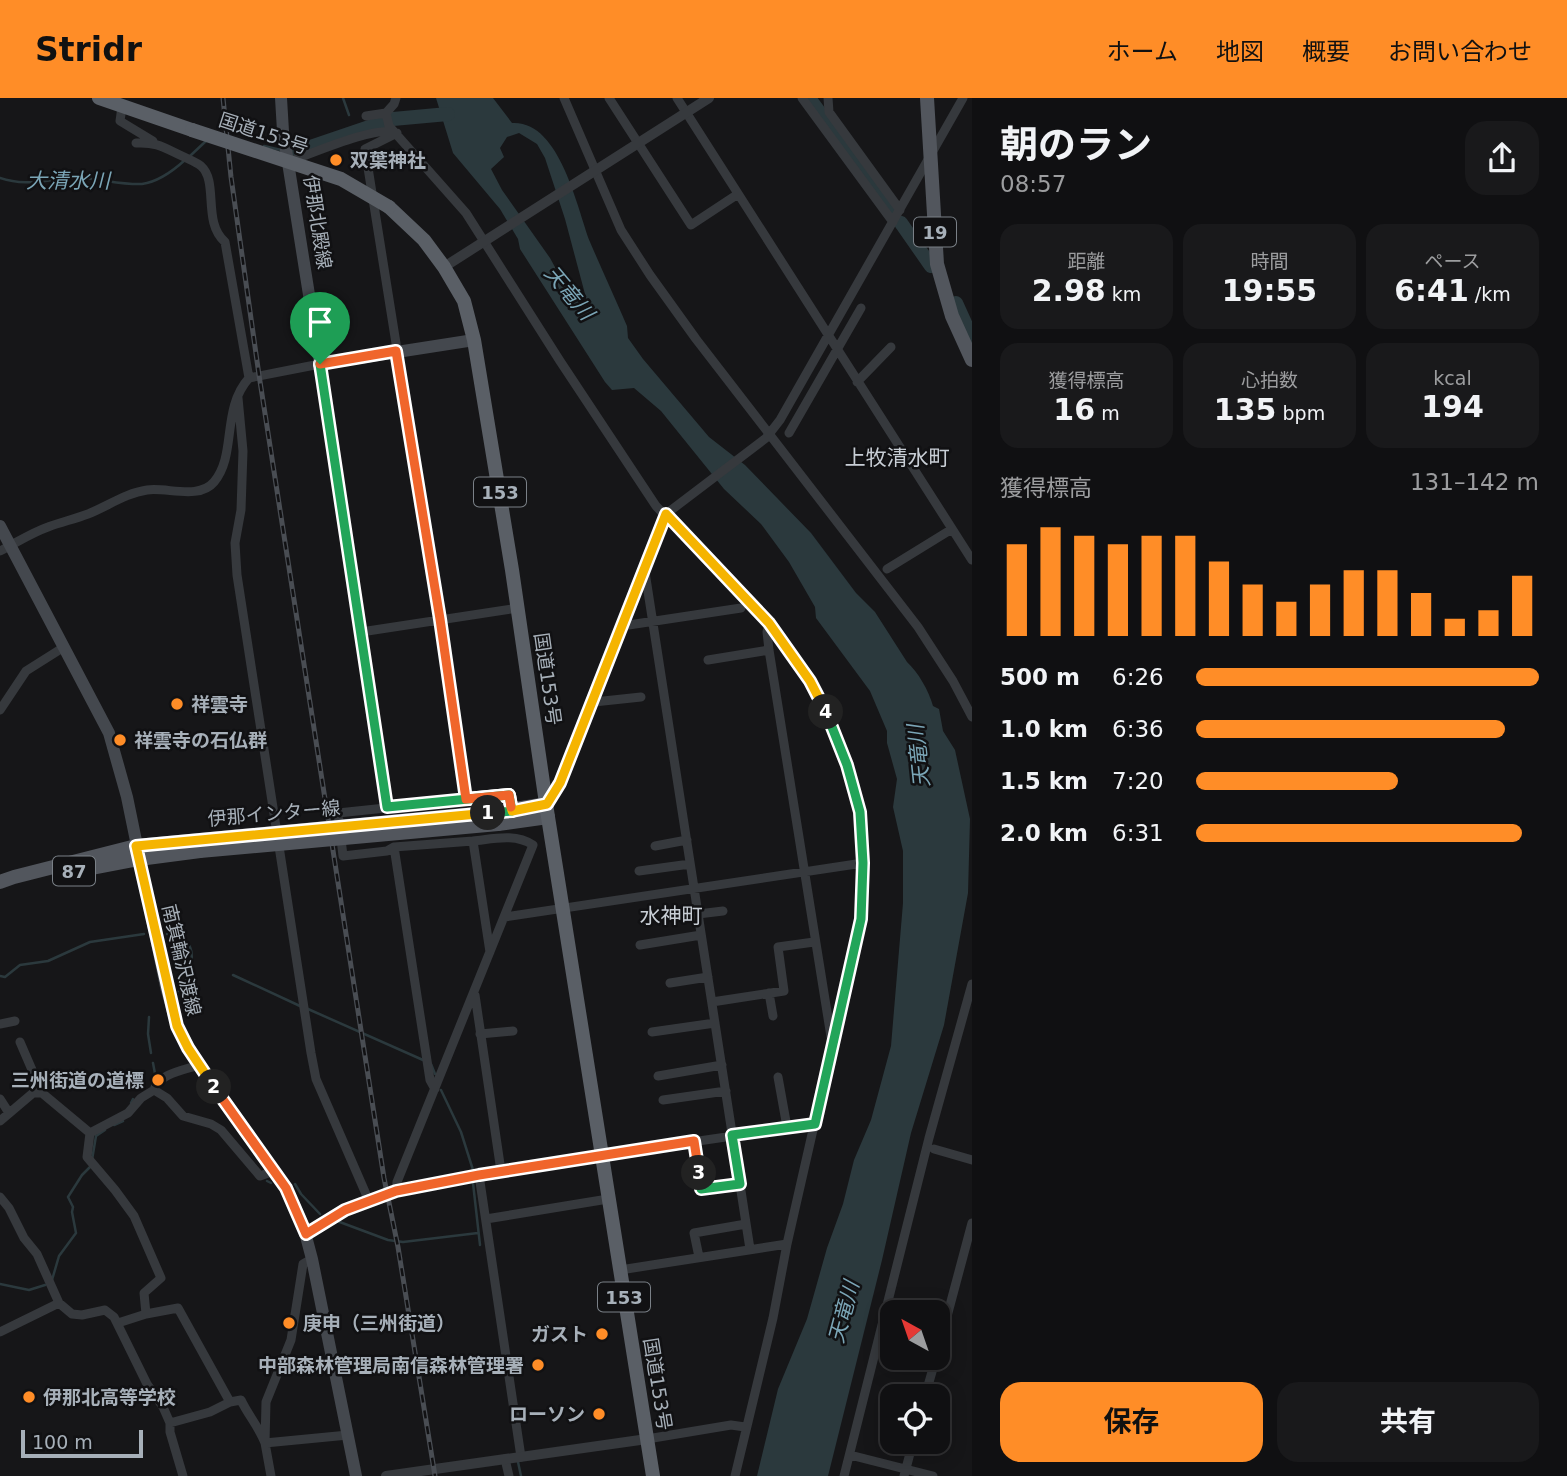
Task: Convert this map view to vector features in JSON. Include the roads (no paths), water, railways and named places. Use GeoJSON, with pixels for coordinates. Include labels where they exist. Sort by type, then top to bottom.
{"type":"FeatureCollection","features":[{"type":"Feature","properties":{"kind":"highway","name":"153"},"geometry":{"type":"LineString","coordinates":[[99,98],[122,107]]}},
{"type":"Feature","properties":{"kind":"highway","name":"国道153号"},"geometry":{"type":"LineString","coordinates":[[122,107],[341,179],[388,207],[424,240],[464,301],[474,340],[518,608],[653,1476]]}},
{"type":"Feature","properties":{"kind":"main road","name":"伊那北殿線"},"geometry":{"type":"LineString","coordinates":[[281,98],[320,364]]}},
{"type":"Feature","properties":{"kind":"main road","name":"19"},"geometry":{"type":"LineString","coordinates":[[927,98],[937,264],[943,291],[966,333],[972,360]]}},
{"type":"Feature","properties":{"kind":"main road"},"geometry":{"type":"LineString","coordinates":[[320,364],[474,340]]}},
{"type":"Feature","properties":{"kind":"main road","name":"南箕輪沢渡線"},"geometry":{"type":"LineString","coordinates":[[0,526],[5,548],[64,647],[109,733],[127,797],[172,1012],[180,1033],[199,1065],[286,1188],[306,1234],[356,1476]]}},
{"type":"Feature","properties":{"kind":"main road","name":"伊那インター線"},"geometry":{"type":"LineString","coordinates":[[5,881],[15,882],[138,852],[548,811]]}},
{"type":"Feature","properties":{"kind":"street"},"geometry":{"type":"LineString","coordinates":[[366,116],[386,113],[396,98]]}},
{"type":"Feature","properties":{"kind":"street"},"geometry":{"type":"LineString","coordinates":[[564,98],[592,171],[621,230],[650,275],[768,436],[918,627],[953,681],[972,717]]}},
{"type":"Feature","properties":{"kind":"street"},"geometry":{"type":"LineString","coordinates":[[609,98],[691,225],[738,194]]}},
{"type":"Feature","properties":{"kind":"street"},"geometry":{"type":"LineString","coordinates":[[677,98],[972,560]]}},
{"type":"Feature","properties":{"kind":"street"},"geometry":{"type":"LineString","coordinates":[[444,267],[709,98]]}},
{"type":"Feature","properties":{"kind":"street"},"geometry":{"type":"LineString","coordinates":[[802,98],[893,222]]}},
{"type":"Feature","properties":{"kind":"street"},"geometry":{"type":"LineString","coordinates":[[828,98],[829,113],[900,210]]}},
{"type":"Feature","properties":{"kind":"street"},"geometry":{"type":"LineString","coordinates":[[548,811],[594,702],[666,514],[768,436],[780,420],[963,98]]}},
{"type":"Feature","properties":{"kind":"street"},"geometry":{"type":"LineString","coordinates":[[122,107],[120,121],[204,168],[208,175],[216,234],[225,242],[249,378]]}},
{"type":"Feature","properties":{"kind":"street"},"geometry":{"type":"LineString","coordinates":[[386,113],[389,126],[486,239],[656,506],[769,623],[810,681],[847,765],[860,812],[863,863],[861,919],[787,1244],[771,1330],[735,1476]]}},
{"type":"Feature","properties":{"kind":"street"},"geometry":{"type":"LineString","coordinates":[[288,156],[368,134],[387,131],[397,133]]}},
{"type":"Feature","properties":{"kind":"street"},"geometry":{"type":"LineString","coordinates":[[397,133],[365,149],[466,799]]}},
{"type":"Feature","properties":{"kind":"street"},"geometry":{"type":"LineString","coordinates":[[136,142],[155,142]]}},
{"type":"Feature","properties":{"kind":"street"},"geometry":{"type":"LineString","coordinates":[[789,433],[861,308]]}},
{"type":"Feature","properties":{"kind":"street"},"geometry":{"type":"LineString","coordinates":[[857,382],[891,347]]}},
{"type":"Feature","properties":{"kind":"street"},"geometry":{"type":"LineString","coordinates":[[5,548],[46,528],[89,513],[135,492],[151,489],[204,490],[219,474],[230,435],[232,408],[238,393],[249,378],[320,364],[364,631],[387,807]]}},
{"type":"Feature","properties":{"kind":"street"},"geometry":{"type":"LineString","coordinates":[[238,393],[243,451],[241,510],[235,543],[237,575],[311,1053],[316,1079],[369,1201]]}},
{"type":"Feature","properties":{"kind":"street"},"geometry":{"type":"LineString","coordinates":[[887,569],[951,529]]}},
{"type":"Feature","properties":{"kind":"street"},"geometry":{"type":"LineString","coordinates":[[644,570],[750,1249]]}},
{"type":"Feature","properties":{"kind":"street"},"geometry":{"type":"LineString","coordinates":[[364,631],[518,608]]}},
{"type":"Feature","properties":{"kind":"street"},"geometry":{"type":"LineString","coordinates":[[622,626],[741,608]]}},
{"type":"Feature","properties":{"kind":"street"},"geometry":{"type":"LineString","coordinates":[[769,623],[769,650],[832,1045]]}},
{"type":"Feature","properties":{"kind":"street"},"geometry":{"type":"LineString","coordinates":[[0,710],[26,671],[64,647]]}},
{"type":"Feature","properties":{"kind":"street"},"geometry":{"type":"LineString","coordinates":[[708,660],[769,650]]}},
{"type":"Feature","properties":{"kind":"street"},"geometry":{"type":"LineString","coordinates":[[594,702],[641,697]]}},
{"type":"Feature","properties":{"kind":"street"},"geometry":{"type":"LineString","coordinates":[[396,1191],[397,1182],[533,845],[514,838],[394,847],[387,851],[343,856],[338,813],[509,795],[504,817],[514,838]]}},
{"type":"Feature","properties":{"kind":"street"},"geometry":{"type":"LineString","coordinates":[[655,846],[687,840]]}},
{"type":"Feature","properties":{"kind":"street"},"geometry":{"type":"LineString","coordinates":[[473,841],[490,954]]}},
{"type":"Feature","properties":{"kind":"street"},"geometry":{"type":"LineString","coordinates":[[394,847],[430,1080],[435,1089]]}},
{"type":"Feature","properties":{"kind":"street"},"geometry":{"type":"LineString","coordinates":[[505,918],[863,863]]}},
{"type":"Feature","properties":{"kind":"street"},"geometry":{"type":"LineString","coordinates":[[639,871],[690,864]]}},
{"type":"Feature","properties":{"kind":"street"},"geometry":{"type":"LineString","coordinates":[[698,914],[723,911]]}},
{"type":"Feature","properties":{"kind":"street"},"geometry":{"type":"LineString","coordinates":[[640,945],[701,935]]}},
{"type":"Feature","properties":{"kind":"street"},"geometry":{"type":"LineString","coordinates":[[712,1002],[784,991],[778,947],[814,942]]}},
{"type":"Feature","properties":{"kind":"street"},"geometry":{"type":"LineString","coordinates":[[670,983],[708,977]]}},
{"type":"Feature","properties":{"kind":"street"},"geometry":{"type":"LineString","coordinates":[[844,1476],[929,1138],[972,984]]}},
{"type":"Feature","properties":{"kind":"street"},"geometry":{"type":"LineString","coordinates":[[475,993],[501,1171]]}},
{"type":"Feature","properties":{"kind":"street"},"geometry":{"type":"LineString","coordinates":[[769,993],[773,1016]]}},
{"type":"Feature","properties":{"kind":"street"},"geometry":{"type":"LineString","coordinates":[[0,1024],[15,1021]]}},
{"type":"Feature","properties":{"kind":"street"},"geometry":{"type":"LineString","coordinates":[[652,1032],[715,1023]]}},
{"type":"Feature","properties":{"kind":"street"},"geometry":{"type":"LineString","coordinates":[[481,1034],[513,1031]]}},
{"type":"Feature","properties":{"kind":"street"},"geometry":{"type":"LineString","coordinates":[[20,1042],[42,1093],[90,1133]]}},
{"type":"Feature","properties":{"kind":"street"},"geometry":{"type":"LineString","coordinates":[[90,1133],[128,1113],[145,1095],[154,1090],[156,1083],[199,1065]]}},
{"type":"Feature","properties":{"kind":"street"},"geometry":{"type":"LineString","coordinates":[[658,1076],[722,1066]]}},
{"type":"Feature","properties":{"kind":"street"},"geometry":{"type":"LineString","coordinates":[[778,1077],[787,1127]]}},
{"type":"Feature","properties":{"kind":"street"},"geometry":{"type":"LineString","coordinates":[[154,1090],[167,1098],[183,1116],[221,1130],[260,1176],[274,1171]]}},
{"type":"Feature","properties":{"kind":"street"},"geometry":{"type":"LineString","coordinates":[[663,1100],[726,1091]]}},
{"type":"Feature","properties":{"kind":"street"},"geometry":{"type":"LineString","coordinates":[[0,1121],[33,1093],[42,1093]]}},
{"type":"Feature","properties":{"kind":"street"},"geometry":{"type":"LineString","coordinates":[[0,1099],[9,1113]]}},
{"type":"Feature","properties":{"kind":"street"},"geometry":{"type":"LineString","coordinates":[[306,1234],[345,1210],[396,1191],[501,1171],[815,1124]]}},
{"type":"Feature","properties":{"kind":"street"},"geometry":{"type":"LineString","coordinates":[[90,1133],[87,1157],[116,1190],[134,1216],[161,1278],[145,1293],[146,1314]]}},
{"type":"Feature","properties":{"kind":"street"},"geometry":{"type":"LineString","coordinates":[[694,1141],[701,1189],[740,1184]]}},
{"type":"Feature","properties":{"kind":"street"},"geometry":{"type":"LineString","coordinates":[[934,1149],[972,1160]]}},
{"type":"Feature","properties":{"kind":"street"},"geometry":{"type":"LineString","coordinates":[[479,1175],[521,1457]]}},
{"type":"Feature","properties":{"kind":"street"},"geometry":{"type":"LineString","coordinates":[[0,1197],[9,1208],[24,1238],[37,1254],[60,1303],[72,1314],[82,1315],[104,1310],[118,1323],[123,1338],[170,1423],[170,1432],[183,1476]]}},
{"type":"Feature","properties":{"kind":"street"},"geometry":{"type":"LineString","coordinates":[[486,1219],[608,1199]]}},
{"type":"Feature","properties":{"kind":"street"},"geometry":{"type":"LineString","coordinates":[[950,1305],[972,1223]]}},
{"type":"Feature","properties":{"kind":"street"},"geometry":{"type":"LineString","coordinates":[[699,1257],[694,1233],[746,1224]]}},
{"type":"Feature","properties":{"kind":"street"},"geometry":{"type":"LineString","coordinates":[[620,1270],[787,1244]]}},
{"type":"Feature","properties":{"kind":"street"},"geometry":{"type":"LineString","coordinates":[[265,1443],[266,1402],[291,1339],[303,1264],[312,1259]]}},
{"type":"Feature","properties":{"kind":"street"},"geometry":{"type":"LineString","coordinates":[[0,1332],[60,1303]]}},
{"type":"Feature","properties":{"kind":"street"},"geometry":{"type":"LineString","coordinates":[[118,1323],[178,1304],[230,1402]]}},
{"type":"Feature","properties":{"kind":"street"},"geometry":{"type":"LineString","coordinates":[[170,1423],[240,1400],[261,1432],[271,1476]]}},
{"type":"Feature","properties":{"kind":"street"},"geometry":{"type":"LineString","coordinates":[[386,1476],[456,1471],[505,1459],[731,1425],[745,1427]]}},
{"type":"Feature","properties":{"kind":"street"},"geometry":{"type":"LineString","coordinates":[[265,1443],[348,1435]]}},
{"type":"Feature","properties":{"kind":"street"},"geometry":{"type":"LineString","coordinates":[[905,1473],[910,1454]]}},
{"type":"Feature","properties":{"kind":"street"},"geometry":{"type":"LineString","coordinates":[[850,1455],[905,1473],[933,1476]]}},
{"type":"Feature","properties":{"kind":"street"},"geometry":{"type":"LineString","coordinates":[[505,1459],[509,1476]]}},
{"type":"Feature","properties":{"kind":"water","name":"天竜川"},"geometry":{"type":"Polygon","coordinates":[[[436,98],[493,98],[512,123],[529,126],[543,136],[564,169],[590,242],[627,326],[628,338],[709,437],[745,465],[811,533],[856,593],[875,612],[923,682],[933,706],[939,709],[943,731],[955,750],[970,819],[968,893],[944,1025],[911,1133],[828,1476],[757,1476],[778,1389],[807,1319],[854,1160],[871,1120],[891,1046],[903,903],[903,851],[893,807],[897,779],[887,743],[887,731],[870,691],[816,618],[815,607],[789,562],[761,524],[724,489],[661,411],[634,388],[612,390],[605,382],[520,249],[518,239],[500,209],[453,153],[436,98]],[[519,133],[507,137],[500,148],[504,157],[491,169],[562,280],[589,309],[565,219],[545,158],[537,144],[519,133]]]}},
{"type":"Feature","properties":{"kind":"waterway"},"geometry":{"type":"LineString","coordinates":[[343,98],[349,115]]}},
{"type":"Feature","properties":{"kind":"waterway"},"geometry":{"type":"LineString","coordinates":[[809,98],[893,212]]}},
{"type":"Feature","properties":{"kind":"waterway","name":"大清水川"},"geometry":{"type":"LineString","coordinates":[[293,153],[393,119],[448,114]]}},
{"type":"Feature","properties":{"kind":"waterway","name":"大清水川"},"geometry":{"type":"LineString","coordinates":[[353,127],[354,131]]}},
{"type":"Feature","properties":{"kind":"waterway","name":"大清水川"},"geometry":{"type":"LineString","coordinates":[[190,156],[206,141]]}},
{"type":"Feature","properties":{"kind":"waterway","name":"大清水川"},"geometry":{"type":"LineString","coordinates":[[264,146],[281,150]]}},
{"type":"Feature","properties":{"kind":"waterway","name":"大清水川"},"geometry":{"type":"LineString","coordinates":[[0,178],[21,182],[82,178],[142,184],[165,175],[185,160]]}},
{"type":"Feature","properties":{"kind":"waterway"},"geometry":{"type":"LineString","coordinates":[[901,223],[931,266]]}},
{"type":"Feature","properties":{"kind":"waterway"},"geometry":{"type":"LineString","coordinates":[[956,303],[972,338]]}},
{"type":"Feature","properties":{"kind":"waterway"},"geometry":{"type":"LineString","coordinates":[[349,528],[365,628]]}},
{"type":"Feature","properties":{"kind":"waterway"},"geometry":{"type":"LineString","coordinates":[[366,635],[388,781]]}},
{"type":"Feature","properties":{"kind":"waterway"},"geometry":{"type":"LineString","coordinates":[[0,976],[5,977],[20,965],[48,961],[90,942],[144,934]]}},
{"type":"Feature","properties":{"kind":"waterway"},"geometry":{"type":"LineString","coordinates":[[167,934],[179,934],[189,945],[191,952],[188,977],[179,991]]}},
{"type":"Feature","properties":{"kind":"waterway"},"geometry":{"type":"LineString","coordinates":[[233,975],[300,1006]]}},
{"type":"Feature","properties":{"kind":"waterway"},"geometry":{"type":"LineString","coordinates":[[308,1009],[423,1060]]}},
{"type":"Feature","properties":{"kind":"waterway"},"geometry":{"type":"LineString","coordinates":[[149,1017],[151,1053]]}},
{"type":"Feature","properties":{"kind":"waterway"},"geometry":{"type":"LineString","coordinates":[[153,1063],[156,1079]]}},
{"type":"Feature","properties":{"kind":"waterway"},"geometry":{"type":"LineString","coordinates":[[431,1064],[435,1074]]}},
{"type":"Feature","properties":{"kind":"waterway"},"geometry":{"type":"LineString","coordinates":[[441,1090],[461,1132],[473,1170]]}},
{"type":"Feature","properties":{"kind":"waterway"},"geometry":{"type":"LineString","coordinates":[[131,1103],[133,1099]]}},
{"type":"Feature","properties":{"kind":"waterway"},"geometry":{"type":"LineString","coordinates":[[114,1125],[123,1121]]}},
{"type":"Feature","properties":{"kind":"waterway"},"geometry":{"type":"LineString","coordinates":[[92,1160],[96,1136],[105,1130]]}},
{"type":"Feature","properties":{"kind":"waterway"},"geometry":{"type":"LineString","coordinates":[[52,1280],[59,1256],[76,1233],[73,1207],[68,1197],[90,1167]]}},
{"type":"Feature","properties":{"kind":"waterway"},"geometry":{"type":"LineString","coordinates":[[267,1181],[271,1183]]}},
{"type":"Feature","properties":{"kind":"waterway"},"geometry":{"type":"LineString","coordinates":[[473,1183],[480,1245]]}},
{"type":"Feature","properties":{"kind":"waterway"},"geometry":{"type":"LineString","coordinates":[[295,1184],[320,1214]]}},
{"type":"Feature","properties":{"kind":"waterway"},"geometry":{"type":"LineString","coordinates":[[337,1221],[388,1240],[403,1242],[478,1233]]}},
{"type":"Feature","properties":{"kind":"waterway"},"geometry":{"type":"LineString","coordinates":[[0,1284],[29,1290],[45,1285]]}},
{"type":"Feature","properties":{"kind":"waterway"},"geometry":{"type":"LineString","coordinates":[[518,1462],[521,1476]]}},
{"type":"Feature","properties":{"kind":"railway"},"geometry":{"type":"LineString","coordinates":[[223,98],[231,177],[259,375],[384,1178],[398,1247],[435,1476]]}},
{"type":"Feature","properties":{"kind":"place","name":"双葉神社"},"geometry":{"type":"Point","coordinates":[336,160]}},
{"type":"Feature","properties":{"kind":"place","name":"祥雲寺"},"geometry":{"type":"Point","coordinates":[177,704]}},
{"type":"Feature","properties":{"kind":"place","name":"祥雲寺の石仏群"},"geometry":{"type":"Point","coordinates":[120,740]}},
{"type":"Feature","properties":{"kind":"place","name":"三州街道の道標"},"geometry":{"type":"Point","coordinates":[158,1080]}},
{"type":"Feature","properties":{"kind":"place","name":"庚申（三州街道）"},"geometry":{"type":"Point","coordinates":[289,1323]}},
{"type":"Feature","properties":{"kind":"place","name":"ガスト"},"geometry":{"type":"Point","coordinates":[602,1334]}},
{"type":"Feature","properties":{"kind":"place","name":"中部森林管理局南信森林管理署"},"geometry":{"type":"Point","coordinates":[538,1365]}},
{"type":"Feature","properties":{"kind":"place","name":"伊那北高等学校"},"geometry":{"type":"Point","coordinates":[29,1397]}},
{"type":"Feature","properties":{"kind":"place","name":"ローソン"},"geometry":{"type":"Point","coordinates":[599,1414]}},
{"type":"Feature","properties":{"kind":"district","name":"上牧清水町"},"geometry":{"type":"Point","coordinates":[897,458]}},
{"type":"Feature","properties":{"kind":"district","name":"水神町"},"geometry":{"type":"Point","coordinates":[671,916]}}]}
